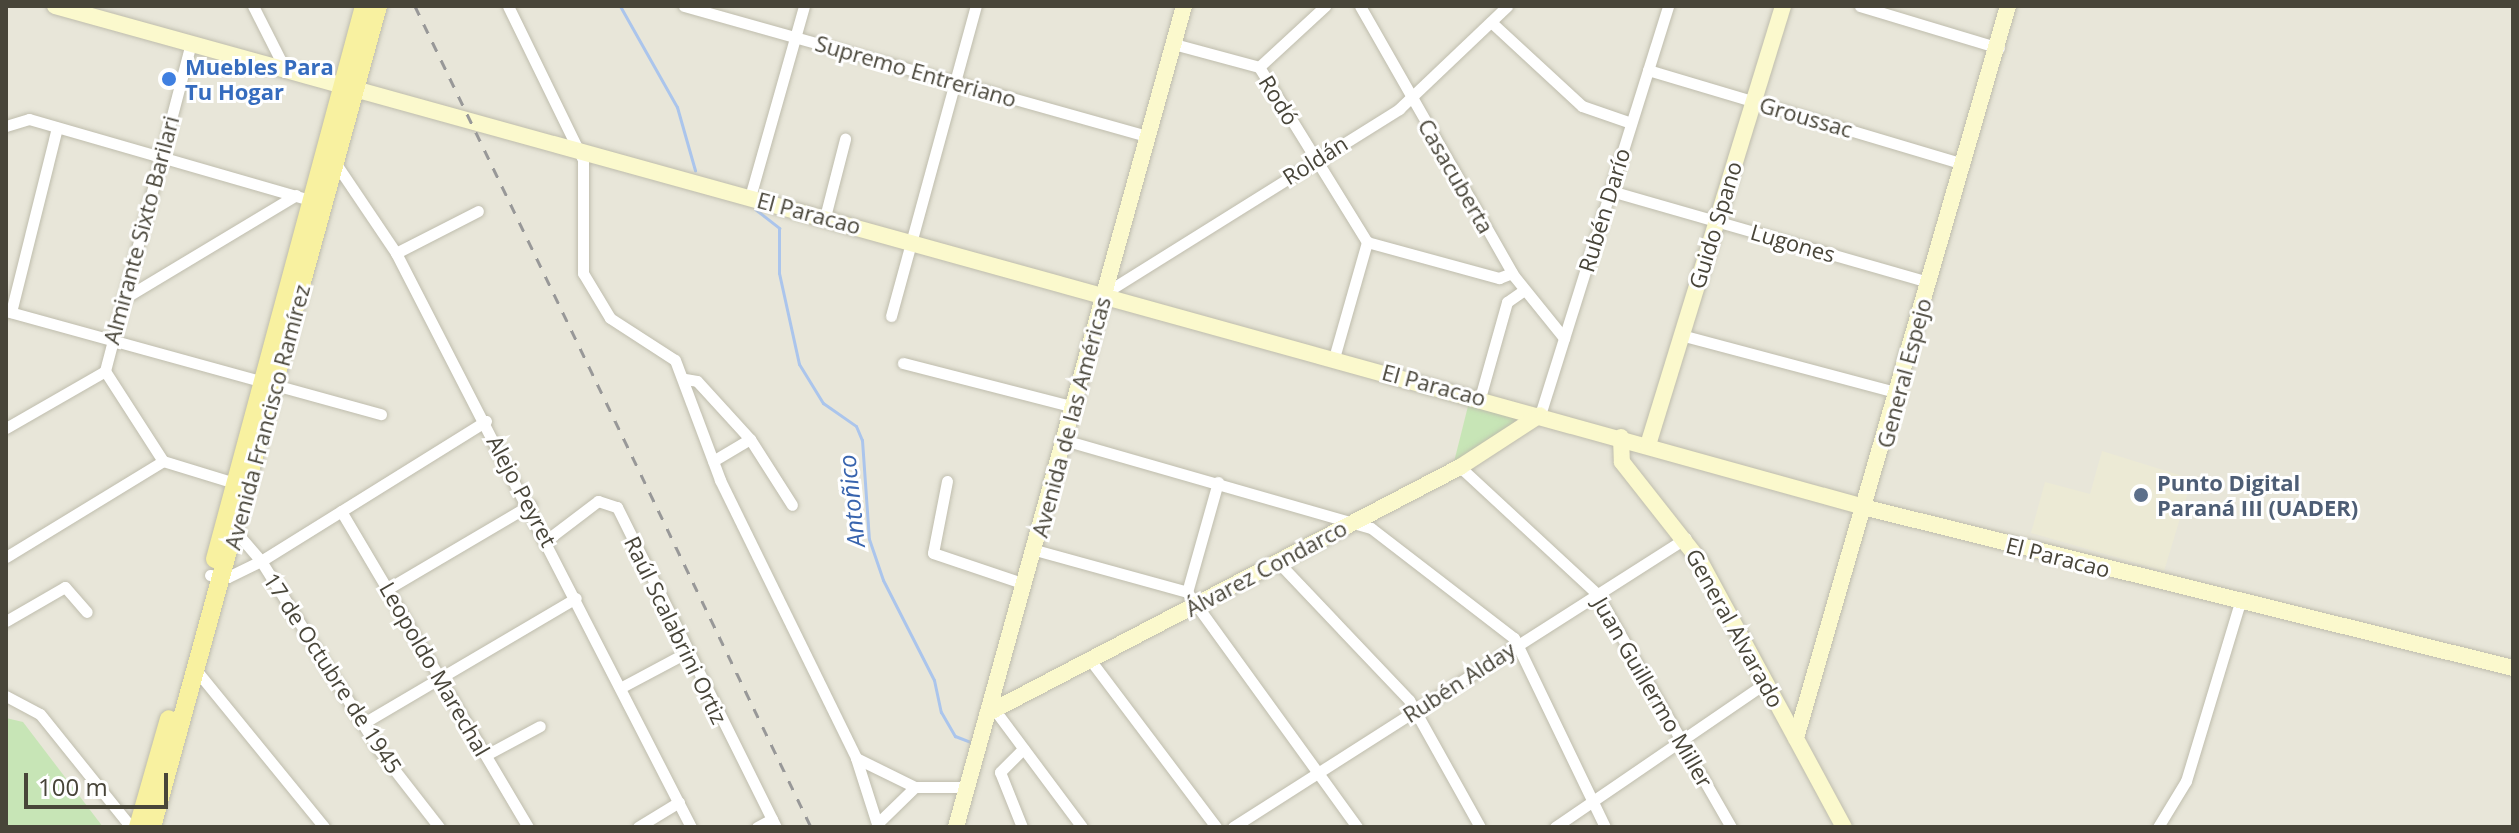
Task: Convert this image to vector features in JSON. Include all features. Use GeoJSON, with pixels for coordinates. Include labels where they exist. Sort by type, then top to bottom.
{"type":"FeatureCollection","features":[{"type":"Feature","properties":{"kind":"main road","name":"El Paracao"},"geometry":{"type":"LineString","coordinates":[[55,6],[1105,293],[1867,508],[2513,668]]}},
{"type":"Feature","properties":{"kind":"main road","name":"Avenida Francisco Ramírez"},"geometry":{"type":"LineString","coordinates":[[149,827],[270,382],[336,164],[364,6]]}},
{"type":"Feature","properties":{"kind":"main road","name":"Avenida Francisco Ramírez"},"geometry":{"type":"LineString","coordinates":[[230,526],[235,483],[270,382],[304,198],[351,88],[378,6]]}},
{"type":"Feature","properties":{"kind":"main road","name":"Avenida de las Américas"},"geometry":{"type":"LineString","coordinates":[[956,827],[992,713],[1184,6]]}},
{"type":"Feature","properties":{"kind":"main road","name":"Guido Spano"},"geometry":{"type":"LineString","coordinates":[[1648,445],[1783,6]]}},
{"type":"Feature","properties":{"kind":"main road","name":"General Espejo"},"geometry":{"type":"LineString","coordinates":[[1796,738],[1867,508],[1928,282],[1999,48],[2008,6]]}},
{"type":"Feature","properties":{"kind":"main road","name":"Álvarez Condarco"},"geometry":{"type":"LineString","coordinates":[[992,713],[1091,661],[1192,599],[1278,562],[1460,467],[1540,415]]}},
{"type":"Feature","properties":{"kind":"main road","name":"General Alvarado"},"geometry":{"type":"LineString","coordinates":[[1621,437],[1622,462],[1686,538],[1796,738],[1838,825]]}},
{"type":"Feature","properties":{"kind":"main road","name":"Avenida Francisco Ramírez"},"geometry":{"type":"LineString","coordinates":[[149,827],[196,670],[216,577]]}},
{"type":"Feature","properties":{"kind":"street"},"geometry":{"type":"LineString","coordinates":[[253,6],[285,69]]}},
{"type":"Feature","properties":{"kind":"street"},"geometry":{"type":"LineString","coordinates":[[508,6],[578,151],[583,273],[602,311],[659,344],[685,379],[713,461],[856,758],[878,824],[915,787]]}},
{"type":"Feature","properties":{"kind":"street","name":"Supremo Entreriano"},"geometry":{"type":"LineString","coordinates":[[684,6],[1148,136]]}},
{"type":"Feature","properties":{"kind":"street"},"geometry":{"type":"LineString","coordinates":[[750,197],[804,6]]}},
{"type":"Feature","properties":{"kind":"street"},"geometry":{"type":"LineString","coordinates":[[891,316],[976,6]]}},
{"type":"Feature","properties":{"kind":"street"},"geometry":{"type":"LineString","coordinates":[[1259,67],[1325,6]]}},
{"type":"Feature","properties":{"kind":"street","name":"Casacuberta"},"geometry":{"type":"LineString","coordinates":[[1360,6],[1512,273],[1564,338]]}},
{"type":"Feature","properties":{"kind":"street","name":"Roldán"},"geometry":{"type":"LineString","coordinates":[[1105,293],[1412,99],[1507,6]]}},
{"type":"Feature","properties":{"kind":"street","name":"Rubén Darío"},"geometry":{"type":"LineString","coordinates":[[1540,415],[1668,6]]}},
{"type":"Feature","properties":{"kind":"street"},"geometry":{"type":"LineString","coordinates":[[1860,6],[1999,48]]}},
{"type":"Feature","properties":{"kind":"street"},"geometry":{"type":"LineString","coordinates":[[1491,22],[1582,106],[1631,123]]}},
{"type":"Feature","properties":{"kind":"street","name":"Almirante Sixto Barilari"},"geometry":{"type":"LineString","coordinates":[[105,371],[111,338],[191,43]]}},
{"type":"Feature","properties":{"kind":"street","name":"Rodó"},"geometry":{"type":"LineString","coordinates":[[1174,44],[1259,67],[1367,242]]}},
{"type":"Feature","properties":{"kind":"street","name":"Groussac"},"geometry":{"type":"LineString","coordinates":[[1648,70],[1964,164]]}},
{"type":"Feature","properties":{"kind":"street"},"geometry":{"type":"LineString","coordinates":[[10,124],[57,128],[304,198]]}},
{"type":"Feature","properties":{"kind":"street"},"geometry":{"type":"LineString","coordinates":[[57,128],[8,312],[381,414]]}},
{"type":"Feature","properties":{"kind":"street"},"geometry":{"type":"LineString","coordinates":[[825,217],[845,139]]}},
{"type":"Feature","properties":{"kind":"street","name":"Alejo Peyret"},"geometry":{"type":"LineString","coordinates":[[336,164],[396,253],[486,421],[691,827]]}},
{"type":"Feature","properties":{"kind":"street","name":"Lugones"},"geometry":{"type":"LineString","coordinates":[[1611,191],[1928,282]]}},
{"type":"Feature","properties":{"kind":"street"},"geometry":{"type":"LineString","coordinates":[[123,299],[304,198]]}},
{"type":"Feature","properties":{"kind":"street"},"geometry":{"type":"LineString","coordinates":[[396,253],[478,211]]}},
{"type":"Feature","properties":{"kind":"street"},"geometry":{"type":"LineString","coordinates":[[1334,358],[1367,242],[1499,278],[1512,273]]}},
{"type":"Feature","properties":{"kind":"street"},"geometry":{"type":"LineString","coordinates":[[1480,398],[1507,302],[1524,290]]}},
{"type":"Feature","properties":{"kind":"street"},"geometry":{"type":"LineString","coordinates":[[1681,335],[1899,393]]}},
{"type":"Feature","properties":{"kind":"street"},"geometry":{"type":"LineString","coordinates":[[903,363],[1074,407]]}},
{"type":"Feature","properties":{"kind":"street"},"geometry":{"type":"LineString","coordinates":[[6,428],[105,371],[163,461],[235,483]]}},
{"type":"Feature","properties":{"kind":"street"},"geometry":{"type":"LineString","coordinates":[[685,379],[697,381],[750,439],[792,505]]}},
{"type":"Feature","properties":{"kind":"street"},"geometry":{"type":"LineString","coordinates":[[216,577],[261,561],[486,421]]}},
{"type":"Feature","properties":{"kind":"street"},"geometry":{"type":"LineString","coordinates":[[713,461],[750,439]]}},
{"type":"Feature","properties":{"kind":"street"},"geometry":{"type":"LineString","coordinates":[[1064,440],[1357,521],[1518,644],[1605,827]]}},
{"type":"Feature","properties":{"kind":"street"},"geometry":{"type":"LineString","coordinates":[[6,557],[163,461]]}},
{"type":"Feature","properties":{"kind":"street","name":"Juan Guillermo Miller"},"geometry":{"type":"LineString","coordinates":[[1460,467],[1597,594],[1731,827]]}},
{"type":"Feature","properties":{"kind":"street"},"geometry":{"type":"LineString","coordinates":[[947,481],[933,553],[1025,584]]}},
{"type":"Feature","properties":{"kind":"street"},"geometry":{"type":"LineString","coordinates":[[1192,599],[1218,482]]}},
{"type":"Feature","properties":{"kind":"street","name":"Raúl Scalabrini Ortiz"},"geometry":{"type":"LineString","coordinates":[[548,539],[598,501],[613,503],[684,654],[774,823]]}},
{"type":"Feature","properties":{"kind":"street"},"geometry":{"type":"LineString","coordinates":[[389,588],[530,505]]}},
{"type":"Feature","properties":{"kind":"street","name":"Leopoldo Marechal"},"geometry":{"type":"LineString","coordinates":[[341,511],[528,827]]}},
{"type":"Feature","properties":{"kind":"street","name":"17 de Octubre de 1945"},"geometry":{"type":"LineString","coordinates":[[230,526],[261,561],[362,724],[439,827]]}},
{"type":"Feature","properties":{"kind":"street","name":"Rubén Alday"},"geometry":{"type":"LineString","coordinates":[[1233,827],[1686,538]]}},
{"type":"Feature","properties":{"kind":"street"},"geometry":{"type":"LineString","coordinates":[[1035,550],[1192,599],[1357,827]]}},
{"type":"Feature","properties":{"kind":"street"},"geometry":{"type":"LineString","coordinates":[[1278,562],[1416,710],[1480,827]]}},
{"type":"Feature","properties":{"kind":"street"},"geometry":{"type":"LineString","coordinates":[[6,630],[6,620],[65,587],[87,612]]}},
{"type":"Feature","properties":{"kind":"street"},"geometry":{"type":"LineString","coordinates":[[362,724],[440,674],[576,598]]}},
{"type":"Feature","properties":{"kind":"street"},"geometry":{"type":"LineString","coordinates":[[2158,827],[2186,781],[2240,602]]}},
{"type":"Feature","properties":{"kind":"street"},"geometry":{"type":"LineString","coordinates":[[620,688],[684,654]]}},
{"type":"Feature","properties":{"kind":"street"},"geometry":{"type":"LineString","coordinates":[[1091,661],[1216,827]]}},
{"type":"Feature","properties":{"kind":"street"},"geometry":{"type":"LineString","coordinates":[[196,670],[324,827]]}},
{"type":"Feature","properties":{"kind":"street"},"geometry":{"type":"LineString","coordinates":[[1555,827],[1765,683]]}},
{"type":"Feature","properties":{"kind":"street"},"geometry":{"type":"LineString","coordinates":[[6,696],[40,714],[131,827]]}},
{"type":"Feature","properties":{"kind":"street"},"geometry":{"type":"LineString","coordinates":[[992,713],[1082,827]]}},
{"type":"Feature","properties":{"kind":"street"},"geometry":{"type":"LineString","coordinates":[[486,755],[540,726]]}},
{"type":"Feature","properties":{"kind":"street"},"geometry":{"type":"LineString","coordinates":[[1022,827],[1000,772],[1023,749]]}},
{"type":"Feature","properties":{"kind":"street"},"geometry":{"type":"LineString","coordinates":[[856,758],[915,787],[968,787]]}},
{"type":"Feature","properties":{"kind":"street"},"geometry":{"type":"LineString","coordinates":[[638,827],[679,802]]}},
{"type":"Feature","properties":{"kind":"street"},"geometry":{"type":"LineString","coordinates":[[757,827],[774,823]]}},
{"type":"Feature","properties":{"kind":"shaded area"},"geometry":{"type":"Polygon","coordinates":[[[6,6],[2513,6],[2513,827],[6,827],[6,6]]]}},
{"type":"Feature","properties":{"kind":"shaded area"},"geometry":{"type":"Polygon","coordinates":[[[2102,451],[2192,479],[2164,571],[2031,533],[2045,482],[2090,494],[2102,451]]]}},
{"type":"Feature","properties":{"kind":"green space"},"geometry":{"type":"Polygon","coordinates":[[[1469,402],[1521,419],[1454,462],[1469,402]]]}},
{"type":"Feature","properties":{"kind":"green space"},"geometry":{"type":"Polygon","coordinates":[[[6,718],[23,722],[103,827],[6,827],[6,718]]]}},
{"type":"Feature","properties":{"kind":"waterway","name":"Antoñico"},"geometry":{"type":"LineString","coordinates":[[620,6],[677,107],[695,170]]}},
{"type":"Feature","properties":{"kind":"waterway","name":"Antoñico"},"geometry":{"type":"LineString","coordinates":[[755,209],[779,228],[779,273],[799,364],[823,403],[856,426],[862,440],[869,539],[883,580],[934,680],[941,712],[955,736],[973,743]]}},
{"type":"Feature","properties":{"kind":"railway"},"geometry":{"type":"LineString","coordinates":[[415,6],[811,827]]}},
{"type":"Feature","properties":{"kind":"place","name":"Muebles Para Tu Hogar"},"geometry":{"type":"Point","coordinates":[169,79]}},
{"type":"Feature","properties":{"kind":"place","name":"Punto Digital Paraná III (UADER)"},"geometry":{"type":"Point","coordinates":[2141,495]}}]}
